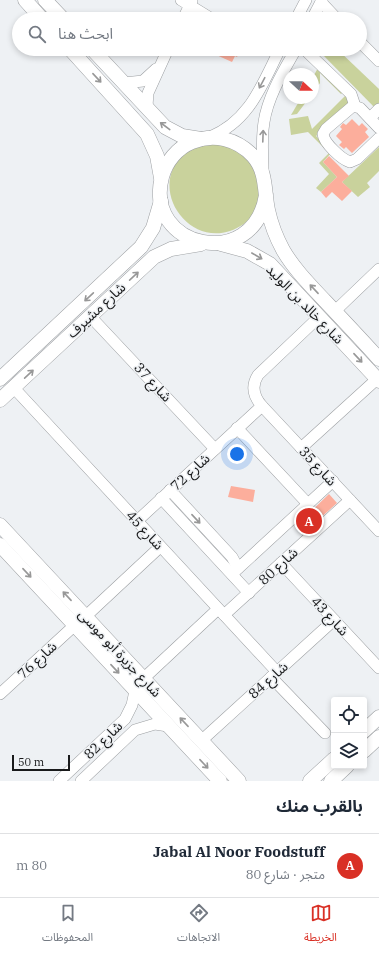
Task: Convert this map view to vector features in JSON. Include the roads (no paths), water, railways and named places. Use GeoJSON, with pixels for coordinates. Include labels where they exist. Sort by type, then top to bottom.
{"type":"FeatureCollection","features":[{"type":"Feature","properties":{"kind":"main road"},"geometry":{"type":"LineString","coordinates":[[25,0],[36,12]]}},
{"type":"Feature","properties":{"kind":"main road"},"geometry":{"type":"LineString","coordinates":[[45,0],[56,12]]}},
{"type":"Feature","properties":{"kind":"main road"},"geometry":{"type":"LineString","coordinates":[[76,56],[147,134],[158,156],[161,181],[161,201],[168,218],[176,229],[188,238],[205,244],[220,244],[235,239],[249,230],[259,218],[266,195],[264,175],[257,161],[247,150],[230,140],[182,136],[173,132],[158,120],[147,106],[99,56]]}},
{"type":"Feature","properties":{"kind":"main road"},"geometry":{"type":"LineString","coordinates":[[161,181],[167,165],[172,157],[185,146],[206,138]]}},
{"type":"Feature","properties":{"kind":"main road","name":"شارع خالد بن الوليد"},"geometry":{"type":"LineString","coordinates":[[266,195],[272,224],[283,251],[300,274],[379,358]]}},
{"type":"Feature","properties":{"kind":"main road","name":"شارع مشيرف"},"geometry":{"type":"LineString","coordinates":[[0,379],[141,247],[153,228],[161,201]]}},
{"type":"Feature","properties":{"kind":"main road","name":"شارع مشيرف"},"geometry":{"type":"LineString","coordinates":[[0,400],[158,255],[181,246],[205,244]]}},
{"type":"Feature","properties":{"kind":"main road","name":"شارع خالد بن الوليد"},"geometry":{"type":"LineString","coordinates":[[220,244],[246,251],[270,264],[378,380]]}},
{"type":"Feature","properties":{"kind":"main road","name":"شارع جزيرة أبو موسى"},"geometry":{"type":"LineString","coordinates":[[0,525],[4,542],[75,625],[220,781]]}},
{"type":"Feature","properties":{"kind":"main road","name":"شارع جزيرة أبو موسى"},"geometry":{"type":"LineString","coordinates":[[4,542],[86,616],[239,781]]}},
{"type":"Feature","properties":{"kind":"main road"},"geometry":{"type":"LineString","coordinates":[[367,728],[379,717]]}},
{"type":"Feature","properties":{"kind":"main road"},"geometry":{"type":"LineString","coordinates":[[367,748],[379,737]]}},
{"type":"Feature","properties":{"kind":"main road"},"geometry":{"type":"LineString","coordinates":[[310,781],[331,762]]}},
{"type":"Feature","properties":{"kind":"main road"},"geometry":{"type":"LineString","coordinates":[[331,781],[344,769]]}},
{"type":"Feature","properties":{"kind":"street"},"geometry":{"type":"LineString","coordinates":[[300,12],[306,0]]}},
{"type":"Feature","properties":{"kind":"street"},"geometry":{"type":"LineString","coordinates":[[316,12],[321,1],[331,12]]}},
{"type":"Feature","properties":{"kind":"street"},"geometry":{"type":"LineString","coordinates":[[185,12],[188,2],[202,12]]}},
{"type":"Feature","properties":{"kind":"street"},"geometry":{"type":"LineString","coordinates":[[367,49],[379,61]]}},
{"type":"Feature","properties":{"kind":"street"},"geometry":{"type":"LineString","coordinates":[[147,106],[148,93],[164,56]]}},
{"type":"Feature","properties":{"kind":"street"},"geometry":{"type":"LineString","coordinates":[[206,138],[232,126],[248,109],[273,56]]}},
{"type":"Feature","properties":{"kind":"street"},"geometry":{"type":"LineString","coordinates":[[264,175],[263,137],[267,109],[292,56]]}},
{"type":"Feature","properties":{"kind":"street"},"geometry":{"type":"LineString","coordinates":[[311,56],[351,94],[355,106]]}},
{"type":"Feature","properties":{"kind":"street"},"geometry":{"type":"LineString","coordinates":[[124,83],[143,81],[160,64]]}},
{"type":"Feature","properties":{"kind":"street"},"geometry":{"type":"LineString","coordinates":[[379,128],[360,108],[355,106],[351,107],[326,129],[323,134],[325,140],[343,158],[350,162],[357,159],[379,138]]}},
{"type":"Feature","properties":{"kind":"street"},"geometry":{"type":"LineString","coordinates":[[370,118],[379,109]]}},
{"type":"Feature","properties":{"kind":"street"},"geometry":{"type":"LineString","coordinates":[[335,311],[379,270]]}},
{"type":"Feature","properties":{"kind":"street","name":"شارع 37"},"geometry":{"type":"LineString","coordinates":[[90,316],[215,449]]}},
{"type":"Feature","properties":{"kind":"street"},"geometry":{"type":"LineString","coordinates":[[260,403],[252,397],[248,388],[251,378],[261,371],[319,317]]}},
{"type":"Feature","properties":{"kind":"street"},"geometry":{"type":"LineString","coordinates":[[302,448],[378,380]]}},
{"type":"Feature","properties":{"kind":"street","name":"شارع 45"},"geometry":{"type":"LineString","coordinates":[[14,388],[221,612],[325,733]]}},
{"type":"Feature","properties":{"kind":"street","name":"شارع 72"},"geometry":{"type":"LineString","coordinates":[[137,521],[237,428],[260,403]]}},
{"type":"Feature","properties":{"kind":"street","name":"شارع 35"},"geometry":{"type":"LineString","coordinates":[[260,403],[379,531]]}},
{"type":"Feature","properties":{"kind":"street"},"geometry":{"type":"LineString","coordinates":[[237,428],[308,504]]}},
{"type":"Feature","properties":{"kind":"street"},"geometry":{"type":"LineString","coordinates":[[235,571],[333,481]]}},
{"type":"Feature","properties":{"kind":"street"},"geometry":{"type":"LineString","coordinates":[[166,494],[235,571],[249,593]]}},
{"type":"Feature","properties":{"kind":"street","name":"شارع 80"},"geometry":{"type":"LineString","coordinates":[[144,678],[221,612],[249,593],[350,500]]}},
{"type":"Feature","properties":{"kind":"street"},"geometry":{"type":"LineString","coordinates":[[86,616],[160,547]]}},
{"type":"Feature","properties":{"kind":"street","name":"شارع 43"},"geometry":{"type":"LineString","coordinates":[[281,563],[379,668]]}},
{"type":"Feature","properties":{"kind":"street","name":"شارع 84"},"geometry":{"type":"LineString","coordinates":[[201,740],[334,620]]}},
{"type":"Feature","properties":{"kind":"street","name":"شارع 76"},"geometry":{"type":"LineString","coordinates":[[0,694],[75,625]]}},
{"type":"Feature","properties":{"kind":"street","name":"شارع 82"},"geometry":{"type":"LineString","coordinates":[[59,781],[120,724],[129,712],[136,691]]}},
{"type":"Feature","properties":{"kind":"street","name":"شارع 82"},"geometry":{"type":"LineString","coordinates":[[88,779],[117,748],[141,727],[155,724],[168,726]]}},
{"type":"Feature","properties":{"kind":"street"},"geometry":{"type":"LineString","coordinates":[[108,736],[113,735],[117,738],[119,743],[117,748]]}},
{"type":"Feature","properties":{"kind":"place","name":"Jabal Al Noor Foodstuff"},"geometry":{"type":"Point","coordinates":[309,521]}}]}
